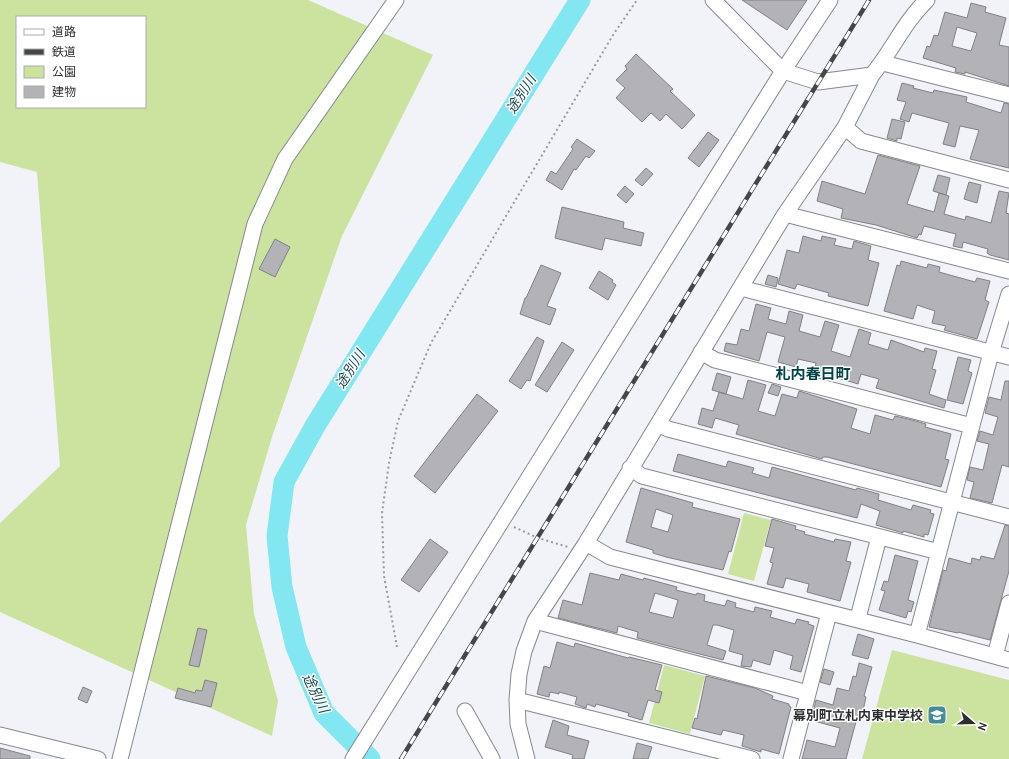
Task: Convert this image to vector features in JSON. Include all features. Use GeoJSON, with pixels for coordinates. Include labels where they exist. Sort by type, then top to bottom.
{"type":"FeatureCollection","features":[{"type":"Feature","properties":{"kind":"street"},"geometry":{"type":"LineString","coordinates":[[120,759],[256,224],[285,159],[396,0]]}},
{"type":"Feature","properties":{"kind":"street"},"geometry":{"type":"LineString","coordinates":[[713,0],[783,71],[818,82],[872,75]]}},
{"type":"Feature","properties":{"kind":"street"},"geometry":{"type":"LineString","coordinates":[[353,759],[783,71],[830,0]]}},
{"type":"Feature","properties":{"kind":"street"},"geometry":{"type":"LineString","coordinates":[[527,759],[518,724],[517,700],[524,651],[535,621],[583,547],[785,214],[845,127],[872,75],[883,63],[916,10],[927,0]]}},
{"type":"Feature","properties":{"kind":"street"},"geometry":{"type":"LineString","coordinates":[[883,63],[1009,95]]}},
{"type":"Feature","properties":{"kind":"street"},"geometry":{"type":"LineString","coordinates":[[845,127],[861,141],[1009,180]]}},
{"type":"Feature","properties":{"kind":"street"},"geometry":{"type":"LineString","coordinates":[[785,214],[1009,271]]}},
{"type":"Feature","properties":{"kind":"street"},"geometry":{"type":"LineString","coordinates":[[741,288],[1009,357]]}},
{"type":"Feature","properties":{"kind":"street"},"geometry":{"type":"LineString","coordinates":[[917,634],[991,353],[1009,294]]}},
{"type":"Feature","properties":{"kind":"street"},"geometry":{"type":"LineString","coordinates":[[701,352],[715,360],[972,426]]}},
{"type":"Feature","properties":{"kind":"street"},"geometry":{"type":"LineString","coordinates":[[658,424],[668,429],[1009,517]]}},
{"type":"Feature","properties":{"kind":"street"},"geometry":{"type":"LineString","coordinates":[[630,468],[642,476],[939,552]]}},
{"type":"Feature","properties":{"kind":"street"},"geometry":{"type":"LineString","coordinates":[[859,614],[879,537]]}},
{"type":"Feature","properties":{"kind":"street"},"geometry":{"type":"LineString","coordinates":[[583,547],[610,557],[917,634],[1002,658],[1009,603]]}},
{"type":"Feature","properties":{"kind":"street"},"geometry":{"type":"LineString","coordinates":[[791,759],[829,613]]}},
{"type":"Feature","properties":{"kind":"street"},"geometry":{"type":"LineString","coordinates":[[535,621],[808,692]]}},
{"type":"Feature","properties":{"kind":"street"},"geometry":{"type":"LineString","coordinates":[[517,700],[752,759]]}},
{"type":"Feature","properties":{"kind":"street"},"geometry":{"type":"LineString","coordinates":[[465,711],[492,759]]}},
{"type":"Feature","properties":{"kind":"street"},"geometry":{"type":"LineString","coordinates":[[0,735],[98,759]]}},
{"type":"Feature","properties":{"kind":"path"},"geometry":{"type":"LineString","coordinates":[[397,647],[384,576],[382,513],[389,463],[398,421],[431,343],[613,35],[637,0]]}},
{"type":"Feature","properties":{"kind":"path"},"geometry":{"type":"LineString","coordinates":[[506,516],[512,526],[538,538],[583,547]]}},
{"type":"Feature","properties":{"kind":"green space"},"geometry":{"type":"Polygon","coordinates":[[[0,0],[308,0],[433,55],[342,236],[272,437],[246,525],[254,614],[278,701],[272,736],[0,612],[0,523],[60,466],[37,172],[0,162],[0,0]]]}},
{"type":"Feature","properties":{"kind":"green space"},"geometry":{"type":"Polygon","coordinates":[[[744,513],[771,520],[754,581],[728,574],[744,513]]]}},
{"type":"Feature","properties":{"kind":"green space","name":"幕別町立札内東中学校"},"geometry":{"type":"Polygon","coordinates":[[[892,650],[1009,680],[1009,759],[862,759],[892,650]]]}},
{"type":"Feature","properties":{"kind":"green space"},"geometry":{"type":"Polygon","coordinates":[[[664,665],[705,676],[690,734],[649,723],[664,665]]]}},
{"type":"Feature","properties":{"kind":"building"},"geometry":{"type":"Polygon","coordinates":[[[742,0],[807,0],[787,30],[742,0]]]}},
{"type":"Feature","properties":{"kind":"building"},"geometry":{"type":"Polygon","coordinates":[[[971,3],[986,7],[985,12],[1006,18],[999,45],[1009,47],[1009,86],[965,72],[965,74],[955,72],[956,68],[923,58],[927,46],[930,47],[934,35],[938,36],[945,12],[967,18],[971,3]],[[957,27],[952,46],[971,51],[977,33],[957,27]]]}},
{"type":"Feature","properties":{"kind":"building"},"geometry":{"type":"Polygon","coordinates":[[[636,54],[673,89],[670,91],[695,115],[682,129],[666,114],[660,121],[651,113],[642,122],[616,98],[625,88],[616,80],[627,69],[625,66],[636,54]]]}},
{"type":"Feature","properties":{"kind":"building"},"geometry":{"type":"Polygon","coordinates":[[[902,83],[914,86],[913,88],[933,93],[934,90],[967,97],[966,102],[1001,113],[1004,103],[1009,104],[1009,168],[970,159],[979,130],[960,126],[955,147],[943,144],[949,123],[912,113],[909,122],[900,119],[906,102],[897,100],[902,83]]]}},
{"type":"Feature","properties":{"kind":"building"},"geometry":{"type":"Polygon","coordinates":[[[892,119],[905,122],[901,139],[897,138],[897,141],[887,138],[892,119]]]}},
{"type":"Feature","properties":{"kind":"building"},"geometry":{"type":"Polygon","coordinates":[[[708,132],[719,140],[699,167],[688,158],[708,132]]]}},
{"type":"Feature","properties":{"kind":"building"},"geometry":{"type":"Polygon","coordinates":[[[577,139],[595,151],[589,158],[586,156],[576,170],[574,169],[562,190],[546,180],[551,171],[556,174],[573,149],[571,147],[577,139]]]}},
{"type":"Feature","properties":{"kind":"building"},"geometry":{"type":"Polygon","coordinates":[[[878,155],[920,166],[907,204],[934,212],[939,193],[949,196],[944,214],[965,220],[966,216],[991,223],[999,191],[1009,193],[1006,213],[1009,214],[1009,260],[990,255],[987,253],[988,249],[963,242],[962,248],[953,246],[956,234],[924,226],[921,235],[919,234],[917,238],[876,225],[841,218],[843,209],[817,201],[822,181],[865,194],[878,155]]]}},
{"type":"Feature","properties":{"kind":"building"},"geometry":{"type":"Polygon","coordinates":[[[646,168],[653,174],[642,186],[635,180],[646,168]]]}},
{"type":"Feature","properties":{"kind":"building"},"geometry":{"type":"Polygon","coordinates":[[[938,175],[950,178],[946,195],[933,191],[938,175]]]}},
{"type":"Feature","properties":{"kind":"building"},"geometry":{"type":"Polygon","coordinates":[[[969,182],[981,185],[977,203],[964,199],[969,182]]]}},
{"type":"Feature","properties":{"kind":"building"},"geometry":{"type":"Polygon","coordinates":[[[625,186],[634,194],[626,203],[617,195],[625,186]]]}},
{"type":"Feature","properties":{"kind":"building"},"geometry":{"type":"Polygon","coordinates":[[[562,207],[624,222],[623,228],[644,233],[641,246],[605,238],[602,250],[555,238],[562,207]]]}},
{"type":"Feature","properties":{"kind":"building"},"geometry":{"type":"Polygon","coordinates":[[[803,236],[821,241],[822,236],[836,239],[834,245],[852,249],[854,241],[871,246],[868,260],[879,263],[868,306],[828,296],[829,293],[797,284],[795,289],[778,284],[787,250],[799,253],[803,236]]]}},
{"type":"Feature","properties":{"kind":"building"},"geometry":{"type":"Polygon","coordinates":[[[275,239],[290,247],[275,277],[259,269],[275,239]]]}},
{"type":"Feature","properties":{"kind":"building"},"geometry":{"type":"Polygon","coordinates":[[[901,261],[927,268],[928,264],[940,267],[939,272],[975,282],[977,278],[990,281],[985,300],[989,302],[977,339],[944,330],[946,326],[932,323],[935,311],[917,305],[913,319],[884,311],[897,265],[900,266],[901,261]]]}},
{"type":"Feature","properties":{"kind":"building"},"geometry":{"type":"Polygon","coordinates":[[[541,265],[561,273],[547,306],[556,309],[550,325],[520,314],[525,298],[541,265]]]}},
{"type":"Feature","properties":{"kind":"building"},"geometry":{"type":"Polygon","coordinates":[[[599,271],[613,280],[612,282],[616,285],[608,300],[589,288],[599,271]]]}},
{"type":"Feature","properties":{"kind":"building"},"geometry":{"type":"Polygon","coordinates":[[[768,275],[778,278],[776,287],[765,284],[768,275]]]}},
{"type":"Feature","properties":{"kind":"building"},"geometry":{"type":"Polygon","coordinates":[[[756,304],[771,308],[768,319],[786,324],[789,311],[803,315],[799,331],[820,337],[825,321],[839,325],[831,351],[850,357],[859,329],[871,333],[868,344],[888,350],[891,340],[924,352],[925,348],[937,351],[932,369],[936,370],[929,394],[946,400],[944,408],[876,388],[879,379],[861,374],[858,384],[828,375],[827,378],[817,375],[818,371],[814,371],[816,363],[798,359],[796,367],[778,362],[785,337],[767,332],[759,361],[724,351],[726,343],[737,345],[741,329],[749,331],[756,304]]]}},
{"type":"Feature","properties":{"kind":"building"},"geometry":{"type":"Polygon","coordinates":[[[537,337],[544,341],[530,381],[527,380],[521,389],[509,381],[537,337]]]}},
{"type":"Feature","properties":{"kind":"building"},"geometry":{"type":"Polygon","coordinates":[[[562,342],[574,350],[547,392],[535,385],[562,342]]]}},
{"type":"Feature","properties":{"kind":"building"},"geometry":{"type":"Polygon","coordinates":[[[958,357],[971,360],[968,371],[972,373],[963,404],[947,400],[958,357]]]}},
{"type":"Feature","properties":{"kind":"building"},"geometry":{"type":"Polygon","coordinates":[[[717,373],[731,377],[726,394],[712,390],[717,373]]]}},
{"type":"Feature","properties":{"kind":"building"},"geometry":{"type":"Polygon","coordinates":[[[748,380],[766,385],[758,411],[775,416],[782,394],[797,398],[799,391],[857,409],[851,428],[870,434],[875,415],[893,420],[895,416],[912,420],[926,424],[925,427],[951,434],[945,459],[949,460],[941,487],[827,457],[823,457],[822,459],[736,434],[739,425],[715,418],[712,428],[698,424],[702,408],[713,411],[719,392],[743,399],[748,380]]]}},
{"type":"Feature","properties":{"kind":"building"},"geometry":{"type":"Polygon","coordinates":[[[1005,381],[1009,381],[1009,467],[1002,465],[992,503],[970,498],[974,482],[967,480],[970,467],[983,470],[989,444],[977,441],[980,431],[993,435],[998,417],[985,413],[989,397],[1001,400],[1005,381]]]}},
{"type":"Feature","properties":{"kind":"building"},"geometry":{"type":"Polygon","coordinates":[[[772,384],[781,387],[778,396],[768,393],[772,384]]]}},
{"type":"Feature","properties":{"kind":"building"},"geometry":{"type":"Polygon","coordinates":[[[477,394],[498,411],[435,493],[414,476],[477,394]]]}},
{"type":"Feature","properties":{"kind":"building"},"geometry":{"type":"Polygon","coordinates":[[[678,454],[726,467],[728,461],[754,468],[752,473],[769,478],[772,467],[856,490],[857,488],[879,494],[878,500],[911,510],[913,505],[931,510],[930,513],[934,514],[928,535],[924,534],[924,537],[903,531],[903,533],[876,525],[880,511],[861,504],[857,518],[673,471],[678,454]]]}},
{"type":"Feature","properties":{"kind":"building"},"geometry":{"type":"Polygon","coordinates":[[[641,488],[693,503],[692,507],[740,519],[731,552],[729,551],[723,570],[666,557],[653,553],[653,550],[626,542],[641,488]],[[656,509],[651,527],[668,532],[673,515],[656,509]]]}},
{"type":"Feature","properties":{"kind":"building"},"geometry":{"type":"Polygon","coordinates":[[[772,519],[796,526],[795,529],[805,532],[804,534],[834,542],[835,539],[851,542],[846,561],[851,562],[840,601],[807,592],[809,584],[786,578],[783,588],[767,584],[773,563],[770,562],[774,548],[765,546],[772,519]]]}},
{"type":"Feature","properties":{"kind":"building"},"geometry":{"type":"Polygon","coordinates":[[[1005,525],[1009,526],[1009,571],[990,640],[929,627],[943,570],[946,571],[949,558],[971,564],[972,558],[980,560],[981,556],[994,559],[1005,525]]]}},
{"type":"Feature","properties":{"kind":"building"},"geometry":{"type":"Polygon","coordinates":[[[430,539],[448,552],[419,592],[401,580],[430,539]]]}},
{"type":"Feature","properties":{"kind":"building"},"geometry":{"type":"Polygon","coordinates":[[[895,555],[918,561],[908,600],[914,602],[911,612],[908,611],[906,618],[879,610],[885,591],[881,590],[884,581],[888,582],[895,555]]]}},
{"type":"Feature","properties":{"kind":"building"},"geometry":{"type":"Polygon","coordinates":[[[590,573],[619,580],[621,574],[643,580],[644,578],[677,587],[676,590],[696,595],[697,593],[705,595],[704,601],[725,606],[727,600],[736,603],[735,607],[754,612],[755,607],[772,611],[770,617],[795,624],[797,619],[809,622],[808,624],[814,626],[801,672],[790,669],[793,656],[774,650],[770,665],[753,660],[751,667],[741,666],[743,655],[729,651],[734,630],[717,625],[713,625],[707,645],[726,651],[723,660],[637,638],[638,632],[618,626],[617,633],[558,618],[563,600],[582,605],[590,573]],[[655,593],[649,612],[673,618],[678,600],[655,593]]]}},
{"type":"Feature","properties":{"kind":"building"},"geometry":{"type":"Polygon","coordinates":[[[198,628],[207,630],[199,667],[189,665],[198,628]]]}},
{"type":"Feature","properties":{"kind":"building"},"geometry":{"type":"Polygon","coordinates":[[[858,634],[874,639],[868,659],[852,655],[858,634]]]}},
{"type":"Feature","properties":{"kind":"building"},"geometry":{"type":"Polygon","coordinates":[[[557,642],[574,647],[575,643],[628,658],[662,665],[655,690],[662,692],[659,703],[648,700],[642,720],[628,716],[629,713],[596,704],[595,707],[587,704],[586,708],[575,704],[577,697],[559,692],[559,694],[550,692],[549,697],[537,694],[544,666],[550,668],[557,642]]]}},
{"type":"Feature","properties":{"kind":"building"},"geometry":{"type":"Polygon","coordinates":[[[859,663],[872,667],[864,696],[866,697],[862,715],[858,714],[846,759],[802,759],[807,740],[835,747],[840,728],[814,721],[816,713],[813,712],[816,700],[833,705],[837,688],[849,691],[853,676],[856,677],[859,663]]]}},
{"type":"Feature","properties":{"kind":"building"},"geometry":{"type":"Polygon","coordinates":[[[824,669],[834,672],[830,685],[820,682],[824,669]]]}},
{"type":"Feature","properties":{"kind":"building"},"geometry":{"type":"Polygon","coordinates":[[[706,676],[755,688],[773,696],[772,699],[789,704],[791,707],[779,754],[761,749],[761,752],[742,746],[744,735],[723,730],[721,735],[692,728],[695,718],[697,719],[706,676]]]}},
{"type":"Feature","properties":{"kind":"building"},"geometry":{"type":"Polygon","coordinates":[[[205,680],[217,683],[211,707],[175,698],[178,688],[195,693],[196,690],[202,691],[205,680]]]}},
{"type":"Feature","properties":{"kind":"building"},"geometry":{"type":"Polygon","coordinates":[[[83,687],[92,691],[87,703],[78,699],[83,687]]]}},
{"type":"Feature","properties":{"kind":"building"},"geometry":{"type":"Polygon","coordinates":[[[553,720],[569,726],[567,735],[589,741],[584,759],[572,759],[573,755],[545,747],[553,720]]]}},
{"type":"Feature","properties":{"kind":"building"},"geometry":{"type":"Polygon","coordinates":[[[637,743],[652,747],[648,759],[633,759],[637,743]]]}},
{"type":"Feature","properties":{"kind":"building"},"geometry":{"type":"Polygon","coordinates":[[[0,748],[30,756],[30,759],[0,759],[0,748]]]}},
{"type":"Feature","properties":{"kind":"waterway","name":"途別川"},"geometry":{"type":"LineString","coordinates":[[370,759],[324,713],[296,647],[282,587],[277,536],[284,482],[315,426],[580,0]]}},
{"type":"Feature","properties":{"kind":"railway"},"geometry":{"type":"LineString","coordinates":[[401,759],[869,0]]}},
{"type":"Feature","properties":{"kind":"place","name":"幕別町立札内東中学校"},"geometry":{"type":"Point","coordinates":[937,715]}},
{"type":"Feature","properties":{"kind":"district","name":"札内春日町"},"geometry":{"type":"Point","coordinates":[813,374]}}]}
